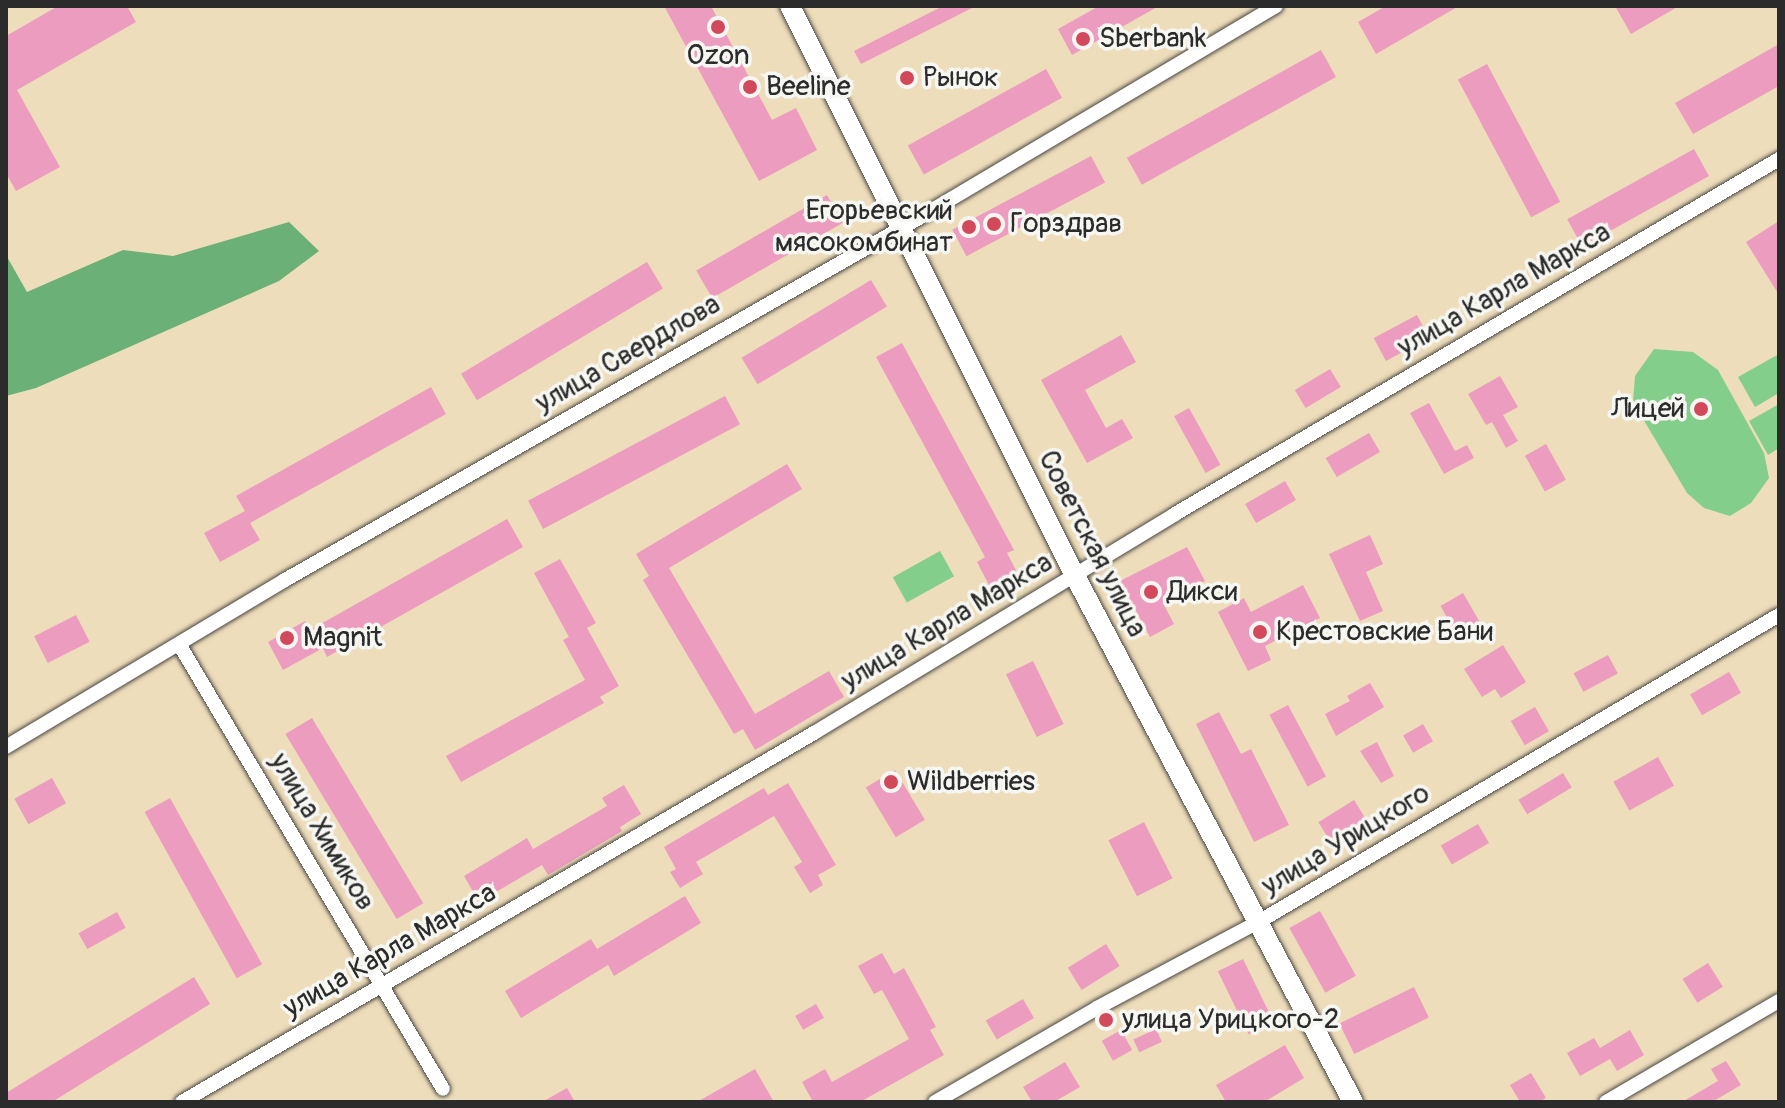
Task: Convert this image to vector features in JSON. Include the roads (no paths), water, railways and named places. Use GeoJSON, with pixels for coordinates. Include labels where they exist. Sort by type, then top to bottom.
{"type":"FeatureCollection","features":[{"type":"Feature","properties":{"kind":"street","name":"Советская улица"},"geometry":{"type":"LineString","coordinates":[[790,6],[1075,576],[1353,1102]]}},
{"type":"Feature","properties":{"kind":"street","name":"улица Свердлова"},"geometry":{"type":"LineString","coordinates":[[6,747],[285,580],[903,227],[1276,6]]}},
{"type":"Feature","properties":{"kind":"street","name":"улица Карла Маркса"},"geometry":{"type":"LineString","coordinates":[[182,1102],[1779,159]]}},
{"type":"Feature","properties":{"kind":"street","name":"улица Урицкого"},"geometry":{"type":"LineString","coordinates":[[935,1102],[1097,1008],[1260,921],[1779,615]]}},
{"type":"Feature","properties":{"kind":"street","name":"улица Химиков"},"geometry":{"type":"LineString","coordinates":[[179,644],[443,1089]]}},
{"type":"Feature","properties":{"kind":"street"},"geometry":{"type":"LineString","coordinates":[[1606,1102],[1779,1001]]}},
{"type":"Feature","properties":{"kind":"place","name":"Ozon"},"geometry":{"type":"Point","coordinates":[718,27]}},
{"type":"Feature","properties":{"kind":"place","name":"Sberbank"},"geometry":{"type":"Point","coordinates":[1083,39]}},
{"type":"Feature","properties":{"kind":"place","name":"Рынок"},"geometry":{"type":"Point","coordinates":[907,78]}},
{"type":"Feature","properties":{"kind":"place","name":"Beeline"},"geometry":{"type":"Point","coordinates":[750,87]}},
{"type":"Feature","properties":{"kind":"place","name":"Горздрав"},"geometry":{"type":"Point","coordinates":[994,224]}},
{"type":"Feature","properties":{"kind":"place","name":"Егорьевский мясокомбинат"},"geometry":{"type":"Point","coordinates":[969,227]}},
{"type":"Feature","properties":{"kind":"place","name":"Лицей"},"geometry":{"type":"Point","coordinates":[1701,409]}},
{"type":"Feature","properties":{"kind":"place","name":"Дикси"},"geometry":{"type":"Point","coordinates":[1151,592]}},
{"type":"Feature","properties":{"kind":"place","name":"Крестовские Бани"},"geometry":{"type":"Point","coordinates":[1260,632]}},
{"type":"Feature","properties":{"kind":"place","name":"Magnit"},"geometry":{"type":"Point","coordinates":[287,638]}},
{"type":"Feature","properties":{"kind":"place","name":"Wildberries"},"geometry":{"type":"Point","coordinates":[891,782]}},
{"type":"Feature","properties":{"kind":"place","name":"улица Урицкого-2"},"geometry":{"type":"Point","coordinates":[1106,1020]}}]}
